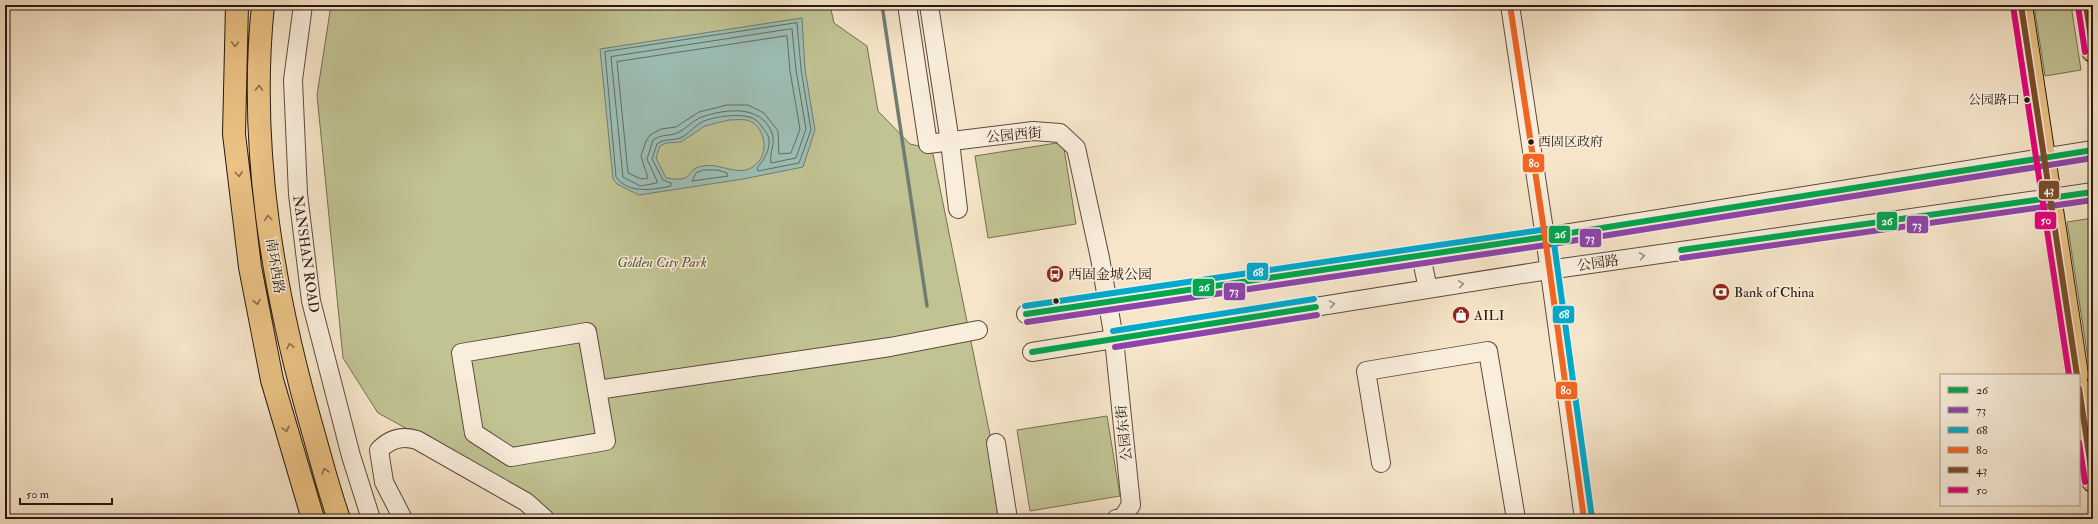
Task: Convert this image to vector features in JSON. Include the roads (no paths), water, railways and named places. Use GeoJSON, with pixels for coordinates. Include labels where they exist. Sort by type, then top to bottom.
{"type":"FeatureCollection","features":[{"type":"Feature","properties":{"kind":"main road","name":"南环西路"},"geometry":{"type":"LineString","coordinates":[[238,5],[234,134],[250,267],[272,380],[309,509]]}},
{"type":"Feature","properties":{"kind":"main road","name":"南环西路"},"geometry":{"type":"LineString","coordinates":[[263,5],[258,135],[274,270],[297,377],[337,514]]}},
{"type":"Feature","properties":{"kind":"main road"},"geometry":{"type":"LineString","coordinates":[[2021,5],[2077,374]]}},
{"type":"Feature","properties":{"kind":"main road"},"geometry":{"type":"LineString","coordinates":[[2086,5],[2093,51]]}},
{"type":"Feature","properties":{"kind":"main road"},"geometry":{"type":"LineString","coordinates":[[2080,395],[2093,481]]}},
{"type":"Feature","properties":{"kind":"street","name":"NANSHAN ROAD"},"geometry":{"type":"LineString","coordinates":[[303,5],[293,80],[298,194],[309,286],[313,309],[371,519]]}},
{"type":"Feature","properties":{"kind":"street","name":"公园西街"},"geometry":{"type":"LineString","coordinates":[[907,5],[928,144],[1033,131],[1060,133],[1076,148],[1108,302],[1114,339]]}},
{"type":"Feature","properties":{"kind":"street"},"geometry":{"type":"LineString","coordinates":[[929,5],[950,142],[958,209]]}},
{"type":"Feature","properties":{"kind":"street"},"geometry":{"type":"LineString","coordinates":[[1510,5],[1545,237],[1548,270],[1584,519]]}},
{"type":"Feature","properties":{"kind":"street"},"geometry":{"type":"LineString","coordinates":[[1026,314],[1545,237],[2044,156],[2093,150]]}},
{"type":"Feature","properties":{"kind":"street","name":"公园路"},"geometry":{"type":"LineString","coordinates":[[1032,352],[1548,270],[2093,192]]}},
{"type":"Feature","properties":{"kind":"street"},"geometry":{"type":"LineString","coordinates":[[1421,256],[1428,289]]}},
{"type":"Feature","properties":{"kind":"street"},"geometry":{"type":"LineString","coordinates":[[597,390],[890,347],[978,330]]}},
{"type":"Feature","properties":{"kind":"street"},"geometry":{"type":"LineString","coordinates":[[587,332],[597,390],[606,441],[511,457],[474,433],[461,353],[587,332]]}},
{"type":"Feature","properties":{"kind":"street","name":"公园东街"},"geometry":{"type":"LineString","coordinates":[[1114,339],[1131,506],[1122,517],[1116,519]]}},
{"type":"Feature","properties":{"kind":"street"},"geometry":{"type":"LineString","coordinates":[[1381,464],[1366,371],[1488,351],[1516,519]]}},
{"type":"Feature","properties":{"kind":"street"},"geometry":{"type":"LineString","coordinates":[[403,519],[384,482],[379,450],[390,441],[411,438],[526,502],[545,519]]}},
{"type":"Feature","properties":{"kind":"street"},"geometry":{"type":"LineString","coordinates":[[996,443],[1008,519]]}},
{"type":"Feature","properties":{"kind":"street"},"geometry":{"type":"LineString","coordinates":[[362,489],[384,482]]}},
{"type":"Feature","properties":{"kind":"water"},"geometry":{"type":"Polygon","coordinates":[[[802,18],[805,69],[815,130],[803,167],[743,179],[639,195],[617,184],[613,179],[600,49],[802,18]],[[729,120],[705,126],[681,142],[666,143],[660,146],[656,158],[666,178],[682,179],[693,170],[703,166],[709,165],[742,170],[748,169],[759,162],[764,151],[764,144],[758,127],[751,121],[729,120]]]}},
{"type":"Feature","properties":{"kind":"waterway"},"geometry":{"type":"LineString","coordinates":[[882,5],[927,306]]}},
{"type":"Feature","properties":{"kind":"place","name":"公园路口"},"geometry":{"type":"Point","coordinates":[2027,100]}},
{"type":"Feature","properties":{"kind":"place","name":"西固区政府"},"geometry":{"type":"Point","coordinates":[1531,142]}},
{"type":"Feature","properties":{"kind":"place","name":"西固金城公园"},"geometry":{"type":"Point","coordinates":[1055,274]}},
{"type":"Feature","properties":{"kind":"place","name":"Bank of China"},"geometry":{"type":"Point","coordinates":[1721,292]}},
{"type":"Feature","properties":{"kind":"place","name":"AILI"},"geometry":{"type":"Point","coordinates":[1461,315]}},
{"type":"Feature","properties":{"kind":"park label","name":"Golden City Park"},"geometry":{"type":"Point","coordinates":[662,262]}}]}
